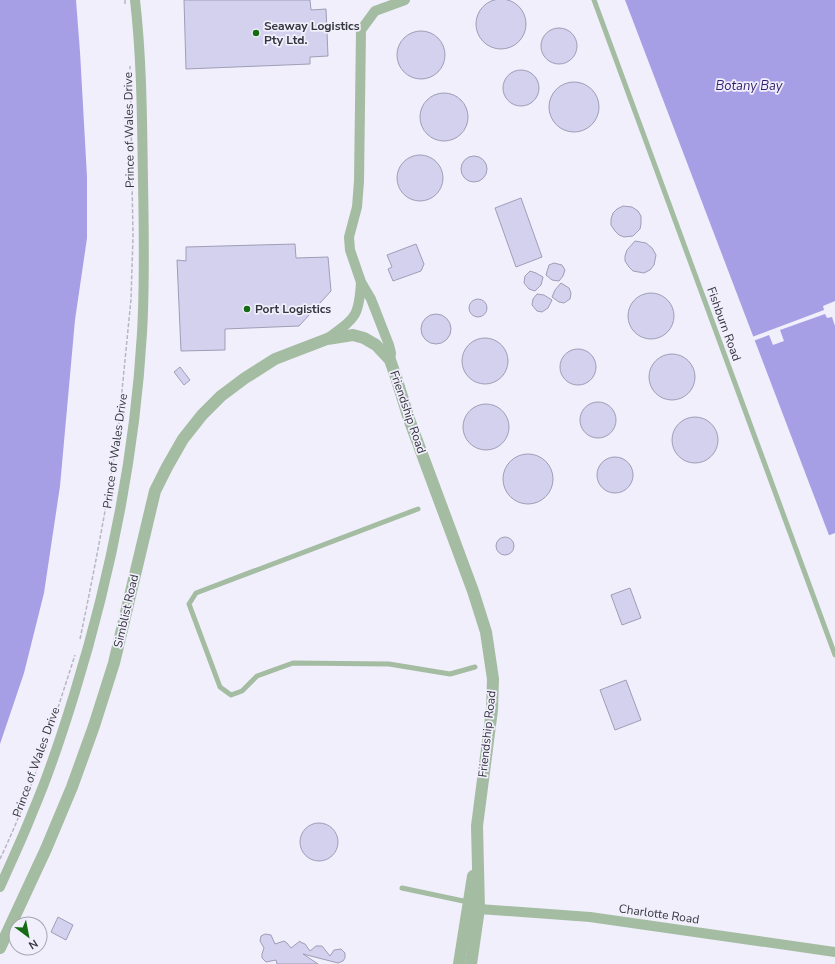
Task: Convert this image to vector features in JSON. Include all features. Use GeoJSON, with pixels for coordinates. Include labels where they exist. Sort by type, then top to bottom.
{"type":"FeatureCollection","features":[{"type":"Feature","properties":{"kind":"street","name":"Prince of Wales Drive"},"geometry":{"type":"LineString","coordinates":[[0,886],[34,810],[65,724],[88,650],[101,601],[124,490],[135,414],[142,334],[144,269],[140,44],[135,0]]}},
{"type":"Feature","properties":{"kind":"street","name":"Friendship Road"},"geometry":{"type":"LineString","coordinates":[[405,0],[375,11],[361,30],[359,181],[357,207],[349,237],[350,250],[361,282],[371,299],[391,353],[390,360],[409,418],[473,591],[482,617],[489,647],[493,679],[492,710],[479,804],[477,847],[479,909],[471,964]]}},
{"type":"Feature","properties":{"kind":"street","name":"Simblist Road"},"geometry":{"type":"LineString","coordinates":[[327,339],[353,319],[360,304],[361,282]]}},
{"type":"Feature","properties":{"kind":"street","name":"Simblist Road"},"geometry":{"type":"LineString","coordinates":[[0,948],[46,849],[72,786],[94,726],[114,663],[155,491],[166,467],[183,439],[221,396],[245,378],[275,359],[327,339],[353,335],[364,338],[376,345],[390,360]]}},
{"type":"Feature","properties":{"kind":"street","name":"Friendship Road"},"geometry":{"type":"LineString","coordinates":[[459,964],[477,847]]}},
{"type":"Feature","properties":{"kind":"street","name":"Charlotte Road"},"geometry":{"type":"LineString","coordinates":[[479,909],[590,918],[835,952]]}},
{"type":"Feature","properties":{"kind":"lane","name":"Fishburn Road"},"geometry":{"type":"LineString","coordinates":[[594,0],[835,655]]}},
{"type":"Feature","properties":{"kind":"lane"},"geometry":{"type":"LineString","coordinates":[[418,508],[196,593],[190,604],[192,611],[220,687],[231,695],[242,691],[257,676],[293,663],[389,664],[450,674],[476,667]]}},
{"type":"Feature","properties":{"kind":"lane"},"geometry":{"type":"LineString","coordinates":[[402,888],[469,903]]}},
{"type":"Feature","properties":{"kind":"path"},"geometry":{"type":"LineString","coordinates":[[125,0],[126,7]]}},
{"type":"Feature","properties":{"kind":"path"},"geometry":{"type":"LineString","coordinates":[[80,638],[95,570],[120,423],[124,418],[125,408],[121,401],[131,299],[133,236],[130,65]]}},
{"type":"Feature","properties":{"kind":"path"},"geometry":{"type":"LineString","coordinates":[[0,859],[11,836],[49,733],[76,653]]}},
{"type":"Feature","properties":{"kind":"water"},"geometry":{"type":"Polygon","coordinates":[[[0,0],[76,0],[87,177],[87,238],[75,320],[60,486],[44,593],[24,673],[0,744],[0,0]]]}},
{"type":"Feature","properties":{"kind":"water","name":"Botany Bay"},"geometry":{"type":"Polygon","coordinates":[[[625,0],[835,0],[835,551],[625,0]]]}},
{"type":"Feature","properties":{"kind":"pier"},"geometry":{"type":"Polygon","coordinates":[[[835,301],[835,326],[832,317],[827,318],[825,314],[780,330],[784,341],[773,345],[769,335],[753,341],[752,337],[824,310],[823,306],[835,301]]]}},
{"type":"Feature","properties":{"kind":"pier"},"geometry":{"type":"Polygon","coordinates":[[[835,533],[835,552],[834,553],[827,536],[835,533]]]}},
{"type":"Feature","properties":{"kind":"building"},"geometry":{"type":"Polygon","coordinates":[[[496,-1],[506,-1],[519,6],[526,19],[526,29],[519,42],[506,49],[496,49],[487,45],[480,38],[476,29],[476,19],[480,10],[487,3],[496,-1]]]}},
{"type":"Feature","properties":{"kind":"building","name":"Seaway Logistics Pty Ltd."},"geometry":{"type":"Polygon","coordinates":[[[184,0],[310,0],[311,10],[326,9],[328,56],[310,57],[310,64],[186,69],[184,0]]]}},
{"type":"Feature","properties":{"kind":"building"},"geometry":{"type":"Polygon","coordinates":[[[563,28],[572,33],[576,39],[576,53],[572,59],[563,64],[555,64],[546,59],[542,53],[541,42],[546,33],[552,29],[563,28]]]}},
{"type":"Feature","properties":{"kind":"building"},"geometry":{"type":"Polygon","coordinates":[[[421,31],[430,33],[438,38],[443,46],[445,55],[443,64],[438,72],[430,77],[421,79],[412,77],[404,72],[399,64],[397,55],[399,46],[404,38],[412,33],[421,31]]]}},
{"type":"Feature","properties":{"kind":"building"},"geometry":{"type":"Polygon","coordinates":[[[525,70],[534,75],[538,81],[538,95],[534,101],[525,106],[517,106],[508,101],[504,95],[503,84],[508,75],[514,71],[525,70]]]}},
{"type":"Feature","properties":{"kind":"building"},"geometry":{"type":"Polygon","coordinates":[[[574,82],[584,84],[592,89],[597,97],[599,107],[597,117],[592,125],[584,130],[574,132],[564,130],[556,125],[551,117],[549,107],[551,97],[556,89],[564,84],[574,82]]]}},
{"type":"Feature","properties":{"kind":"building"},"geometry":{"type":"Polygon","coordinates":[[[444,93],[453,95],[461,100],[466,108],[468,117],[466,126],[461,134],[453,139],[444,141],[435,139],[427,134],[422,126],[420,117],[422,108],[427,100],[435,95],[444,93]]]}},
{"type":"Feature","properties":{"kind":"building"},"geometry":{"type":"Polygon","coordinates":[[[415,155],[425,155],[433,159],[439,165],[443,173],[443,183],[439,191],[433,197],[425,201],[415,201],[407,197],[401,191],[397,183],[397,173],[401,165],[407,159],[415,155]]]}},
{"type":"Feature","properties":{"kind":"building"},"geometry":{"type":"Polygon","coordinates":[[[474,156],[483,160],[487,169],[483,178],[474,182],[465,178],[461,169],[465,160],[474,156]]]}},
{"type":"Feature","properties":{"kind":"building"},"geometry":{"type":"Polygon","coordinates":[[[521,198],[542,257],[516,267],[495,208],[521,198]]]}},
{"type":"Feature","properties":{"kind":"building"},"geometry":{"type":"Polygon","coordinates":[[[623,206],[632,207],[638,211],[641,216],[640,229],[633,236],[624,237],[619,235],[611,225],[613,213],[623,206]]]}},
{"type":"Feature","properties":{"kind":"building"},"geometry":{"type":"Polygon","coordinates":[[[635,241],[646,243],[652,248],[656,255],[654,265],[650,270],[644,273],[633,271],[625,261],[627,250],[635,241]]]}},
{"type":"Feature","properties":{"kind":"building","name":"Port Logistics"},"geometry":{"type":"Polygon","coordinates":[[[295,244],[296,258],[328,257],[331,291],[299,326],[225,329],[225,350],[181,351],[177,260],[186,261],[186,247],[295,244]]]}},
{"type":"Feature","properties":{"kind":"building"},"geometry":{"type":"Polygon","coordinates":[[[416,244],[424,264],[421,271],[393,281],[388,269],[392,267],[387,255],[416,244]]]}},
{"type":"Feature","properties":{"kind":"building"},"geometry":{"type":"Polygon","coordinates":[[[554,263],[562,265],[565,270],[559,281],[552,280],[546,275],[549,265],[554,263]]]}},
{"type":"Feature","properties":{"kind":"building"},"geometry":{"type":"Polygon","coordinates":[[[530,271],[543,277],[541,285],[535,291],[529,289],[524,283],[525,276],[530,271]]]}},
{"type":"Feature","properties":{"kind":"building"},"geometry":{"type":"Polygon","coordinates":[[[561,283],[569,288],[571,293],[570,299],[564,303],[559,302],[552,297],[555,290],[561,283]]]}},
{"type":"Feature","properties":{"kind":"building"},"geometry":{"type":"Polygon","coordinates":[[[646,293],[656,293],[664,297],[670,303],[674,311],[674,321],[670,329],[664,335],[656,339],[646,339],[638,335],[632,329],[628,321],[628,311],[632,303],[638,297],[646,293]]]}},
{"type":"Feature","properties":{"kind":"building"},"geometry":{"type":"Polygon","coordinates":[[[537,294],[544,295],[552,300],[548,308],[542,312],[537,311],[532,305],[533,299],[537,294]]]}},
{"type":"Feature","properties":{"kind":"building"},"geometry":{"type":"Polygon","coordinates":[[[478,299],[484,302],[487,308],[484,314],[478,317],[472,314],[469,308],[472,302],[478,299]]]}},
{"type":"Feature","properties":{"kind":"building"},"geometry":{"type":"Polygon","coordinates":[[[436,314],[447,318],[451,329],[447,340],[436,344],[425,340],[421,329],[425,318],[436,314]]]}},
{"type":"Feature","properties":{"kind":"building"},"geometry":{"type":"Polygon","coordinates":[[[480,338],[490,338],[498,342],[504,348],[508,356],[508,366],[504,374],[498,380],[490,384],[480,384],[472,380],[466,374],[462,366],[462,356],[466,348],[472,342],[480,338]]]}},
{"type":"Feature","properties":{"kind":"building"},"geometry":{"type":"Polygon","coordinates":[[[581,349],[591,354],[595,360],[595,374],[591,380],[585,384],[575,385],[565,380],[561,374],[560,364],[565,354],[571,350],[581,349]]]}},
{"type":"Feature","properties":{"kind":"building"},"geometry":{"type":"Polygon","coordinates":[[[667,354],[677,354],[685,358],[691,364],[695,372],[695,382],[691,390],[685,396],[677,400],[667,400],[659,396],[653,390],[649,382],[649,372],[653,364],[659,358],[667,354]]]}},
{"type":"Feature","properties":{"kind":"building"},"geometry":{"type":"Polygon","coordinates":[[[180,367],[190,380],[184,385],[174,372],[180,367]]]}},
{"type":"Feature","properties":{"kind":"building"},"geometry":{"type":"Polygon","coordinates":[[[601,402],[611,407],[615,413],[615,427],[611,433],[605,437],[595,438],[585,433],[581,427],[580,417],[585,407],[591,403],[601,402]]]}},
{"type":"Feature","properties":{"kind":"building"},"geometry":{"type":"Polygon","coordinates":[[[481,404],[491,404],[499,408],[505,414],[509,422],[509,432],[505,440],[499,446],[491,450],[481,450],[473,446],[467,440],[463,432],[463,422],[467,414],[473,408],[481,404]]]}},
{"type":"Feature","properties":{"kind":"building"},"geometry":{"type":"Polygon","coordinates":[[[690,417],[700,417],[708,421],[714,427],[718,435],[718,445],[714,453],[708,459],[700,463],[690,463],[682,459],[676,453],[672,445],[672,435],[676,427],[682,421],[690,417]]]}},
{"type":"Feature","properties":{"kind":"building"},"geometry":{"type":"Polygon","coordinates":[[[528,454],[537,456],[546,461],[551,470],[553,479],[551,488],[546,497],[537,502],[528,504],[519,502],[510,497],[505,488],[503,479],[505,470],[510,461],[519,456],[528,454]]]}},
{"type":"Feature","properties":{"kind":"building"},"geometry":{"type":"Polygon","coordinates":[[[612,457],[618,457],[628,462],[633,475],[628,488],[618,493],[612,493],[602,488],[597,478],[597,472],[602,462],[612,457]]]}},
{"type":"Feature","properties":{"kind":"building"},"geometry":{"type":"Polygon","coordinates":[[[505,537],[511,540],[514,546],[511,552],[505,555],[499,552],[496,546],[499,540],[505,537]]]}},
{"type":"Feature","properties":{"kind":"building"},"geometry":{"type":"Polygon","coordinates":[[[630,588],[641,618],[622,625],[611,595],[630,588]]]}},
{"type":"Feature","properties":{"kind":"building"},"geometry":{"type":"Polygon","coordinates":[[[626,680],[641,720],[615,730],[600,690],[626,680]]]}},
{"type":"Feature","properties":{"kind":"building"},"geometry":{"type":"Polygon","coordinates":[[[315,823],[323,823],[333,828],[337,835],[337,849],[333,856],[323,861],[315,861],[305,856],[303,853],[300,846],[300,838],[305,828],[308,826],[315,823]]]}},
{"type":"Feature","properties":{"kind":"building"},"geometry":{"type":"Polygon","coordinates":[[[58,917],[73,925],[66,940],[51,932],[58,917]]]}},
{"type":"Feature","properties":{"kind":"building"},"geometry":{"type":"Polygon","coordinates":[[[265,934],[271,935],[275,944],[284,941],[291,948],[300,941],[305,944],[310,951],[316,946],[322,946],[330,956],[334,950],[341,949],[345,953],[345,958],[343,961],[338,963],[303,954],[318,964],[277,964],[276,960],[266,962],[262,958],[264,948],[260,941],[261,936],[265,934]]]}},
{"type":"Feature","properties":{"kind":"place","name":"Seaway Logistics Pty Ltd."},"geometry":{"type":"Point","coordinates":[256,33]}},
{"type":"Feature","properties":{"kind":"place","name":"Port Logistics"},"geometry":{"type":"Point","coordinates":[247,309]}}]}
